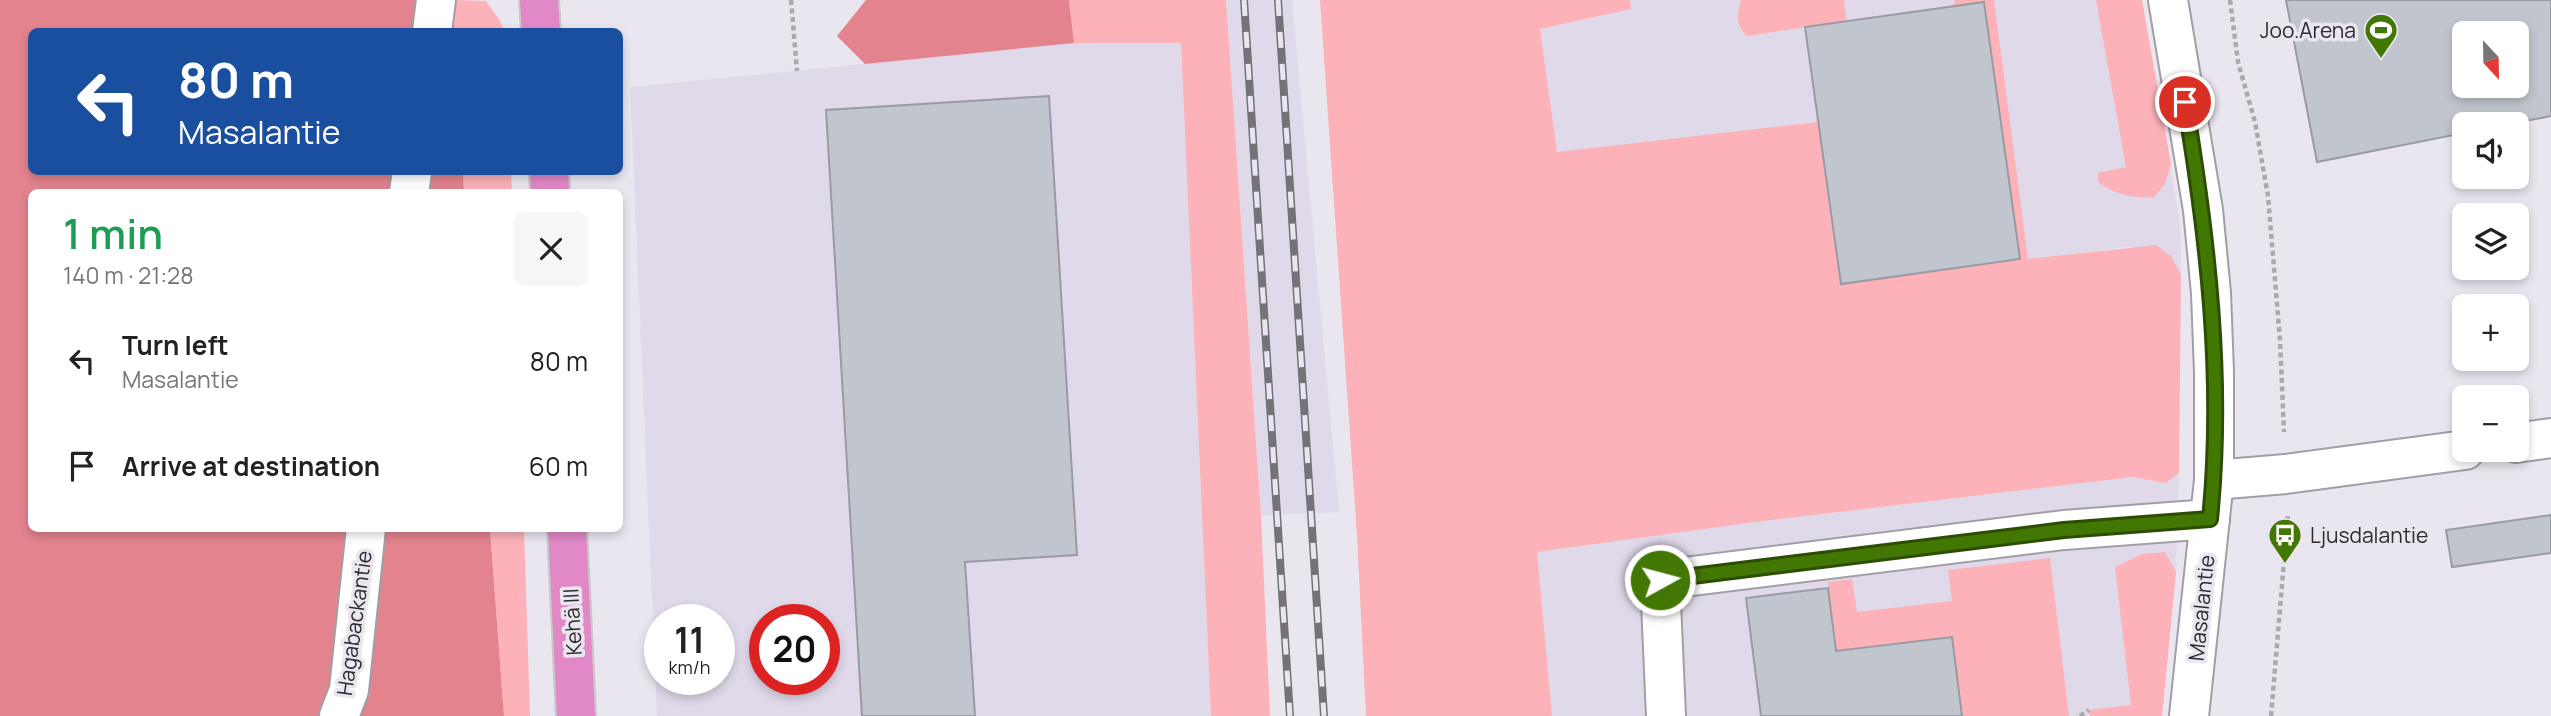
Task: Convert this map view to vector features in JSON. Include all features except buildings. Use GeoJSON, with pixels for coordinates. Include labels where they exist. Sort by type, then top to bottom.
{"type":"FeatureCollection","features":[{"type":"Feature","properties":{"kind":"highway"},"geometry":{"type":"LineString","coordinates":[[539,0],[541,28]]}},
{"type":"Feature","properties":{"kind":"highway","name":"Kehä III"},"geometry":{"type":"LineString","coordinates":[[567,532],[576,716]]}},
{"type":"Feature","properties":{"kind":"street"},"geometry":{"type":"LineString","coordinates":[[432,28],[436,0]]}},
{"type":"Feature","properties":{"kind":"street","name":"Masalantie"},"geometry":{"type":"LineString","coordinates":[[2168,0],[2203,210],[2214,359],[2214,480],[2189,716]]}},
{"type":"Feature","properties":{"kind":"street"},"geometry":{"type":"LineString","coordinates":[[2529,441],[2551,438]]}},
{"type":"Feature","properties":{"kind":"street"},"geometry":{"type":"LineString","coordinates":[[2214,480],[2286,474],[2452,452]]}},
{"type":"Feature","properties":{"kind":"street"},"geometry":{"type":"LineString","coordinates":[[1666,716],[1660,580],[2064,530],[2210,519]]}},
{"type":"Feature","properties":{"kind":"street","name":"Hagabackantie"},"geometry":{"type":"LineString","coordinates":[[339,716],[349,690],[366,532]]}},
{"type":"Feature","properties":{"kind":"path"},"geometry":{"type":"LineString","coordinates":[[791,0],[797,71]]}},
{"type":"Feature","properties":{"kind":"path"},"geometry":{"type":"LineString","coordinates":[[2230,0],[2238,62],[2255,122],[2268,197],[2280,340],[2284,434]]}},
{"type":"Feature","properties":{"kind":"path"},"geometry":{"type":"LineString","coordinates":[[2271,716],[2288,509]]}},
{"type":"Feature","properties":{"kind":"path"},"geometry":{"type":"LineString","coordinates":[[2080,716],[2089,710]]}},
{"type":"Feature","properties":{"kind":"shaded area"},"geometry":{"type":"Polygon","coordinates":[[[0,0],[435,0],[450,11],[452,28],[28,28],[28,175],[463,175],[464,189],[28,189],[28,532],[490,532],[504,716],[0,716],[0,0]]]}},
{"type":"Feature","properties":{"kind":"shaded area"},"geometry":{"type":"Polygon","coordinates":[[[456,0],[486,1],[503,28],[452,28],[450,11],[456,0]]]}},
{"type":"Feature","properties":{"kind":"shaded area"},"geometry":{"type":"Polygon","coordinates":[[[866,0],[1069,0],[1074,43],[865,64],[837,36],[866,0]]]}},
{"type":"Feature","properties":{"kind":"shaded area"},"geometry":{"type":"Polygon","coordinates":[[[1069,0],[1226,0],[1261,516],[1270,716],[1211,716],[1181,43],[1074,43],[1069,0]]]}},
{"type":"Feature","properties":{"kind":"shaded area"},"geometry":{"type":"Polygon","coordinates":[[[1226,0],[1292,0],[1339,512],[1261,516],[1226,0]]]}},
{"type":"Feature","properties":{"kind":"shaded area"},"geometry":{"type":"Polygon","coordinates":[[[1320,0],[1630,0],[1631,9],[1540,29],[1557,152],[1818,122],[1842,284],[2020,258],[1984,2],[1952,6],[1955,0],[1994,0],[2028,259],[2156,245],[2172,257],[2181,275],[2179,473],[2166,483],[2133,477],[1755,522],[1537,552],[1552,716],[1366,716],[1357,536],[1320,0]]]}},
{"type":"Feature","properties":{"kind":"shaded area"},"geometry":{"type":"Polygon","coordinates":[[[1630,0],[2142,0],[2180,223],[2181,275],[2172,257],[2127,247],[1841,284],[1818,122],[1557,153],[1540,29],[1631,9],[1630,0]]]}},
{"type":"Feature","properties":{"kind":"shaded area"},"geometry":{"type":"Polygon","coordinates":[[[1741,0],[1844,0],[1847,21],[1747,36],[1740,28],[1738,19],[1741,0]]]}},
{"type":"Feature","properties":{"kind":"shaded area"},"geometry":{"type":"Polygon","coordinates":[[[2096,0],[2142,0],[2171,164],[2165,184],[2154,197],[2124,195],[2098,182],[2098,173],[2126,167],[2096,0]]]}},
{"type":"Feature","properties":{"kind":"shaded area"},"geometry":{"type":"Polygon","coordinates":[[[1074,43],[1181,43],[1211,716],[657,716],[656,695],[735,695],[735,604],[652,604],[630,87],[1074,43]]]}},
{"type":"Feature","properties":{"kind":"shaded area"},"geometry":{"type":"Polygon","coordinates":[[[463,175],[511,175],[512,189],[464,189],[463,175]]]}},
{"type":"Feature","properties":{"kind":"shaded area"},"geometry":{"type":"Polygon","coordinates":[[[2179,473],[2176,572],[2162,716],[1419,716],[1562,513],[1755,522],[2133,477],[2166,482],[2179,473]]]}},
{"type":"Feature","properties":{"kind":"shaded area"},"geometry":{"type":"Polygon","coordinates":[[[490,532],[524,532],[530,716],[504,716],[490,532]]]}},
{"type":"Feature","properties":{"kind":"shaded area"},"geometry":{"type":"Polygon","coordinates":[[[2165,552],[2176,572],[2162,716],[2090,716],[2089,710],[2131,705],[2115,567],[2142,554],[2165,552]]]}},
{"type":"Feature","properties":{"kind":"shaded area"},"geometry":{"type":"Polygon","coordinates":[[[2050,558],[2069,716],[1962,716],[1952,637],[1836,651],[1828,582],[1852,579],[1857,612],[1952,601],[1948,570],[2050,558]]]}},
{"type":"Feature","properties":{"kind":"railway"},"geometry":{"type":"LineString","coordinates":[[1244,0],[1290,716]]}},
{"type":"Feature","properties":{"kind":"railway"},"geometry":{"type":"LineString","coordinates":[[1278,0],[1324,716]]}},
{"type":"Feature","properties":{"kind":"place","name":"Joo.Arena"},"geometry":{"type":"Point","coordinates":[2381,60]}},
{"type":"Feature","properties":{"kind":"place","name":"Ljusdalantie"},"geometry":{"type":"Point","coordinates":[2285,565]}},
{"type":"Feature","properties":{"kind":"route"},"geometry":{"type":"LineString","coordinates":[[1660,580],[2064,530],[2210,519],[2214,480],[2211,293],[2203,210],[2185,102]]}}]}
